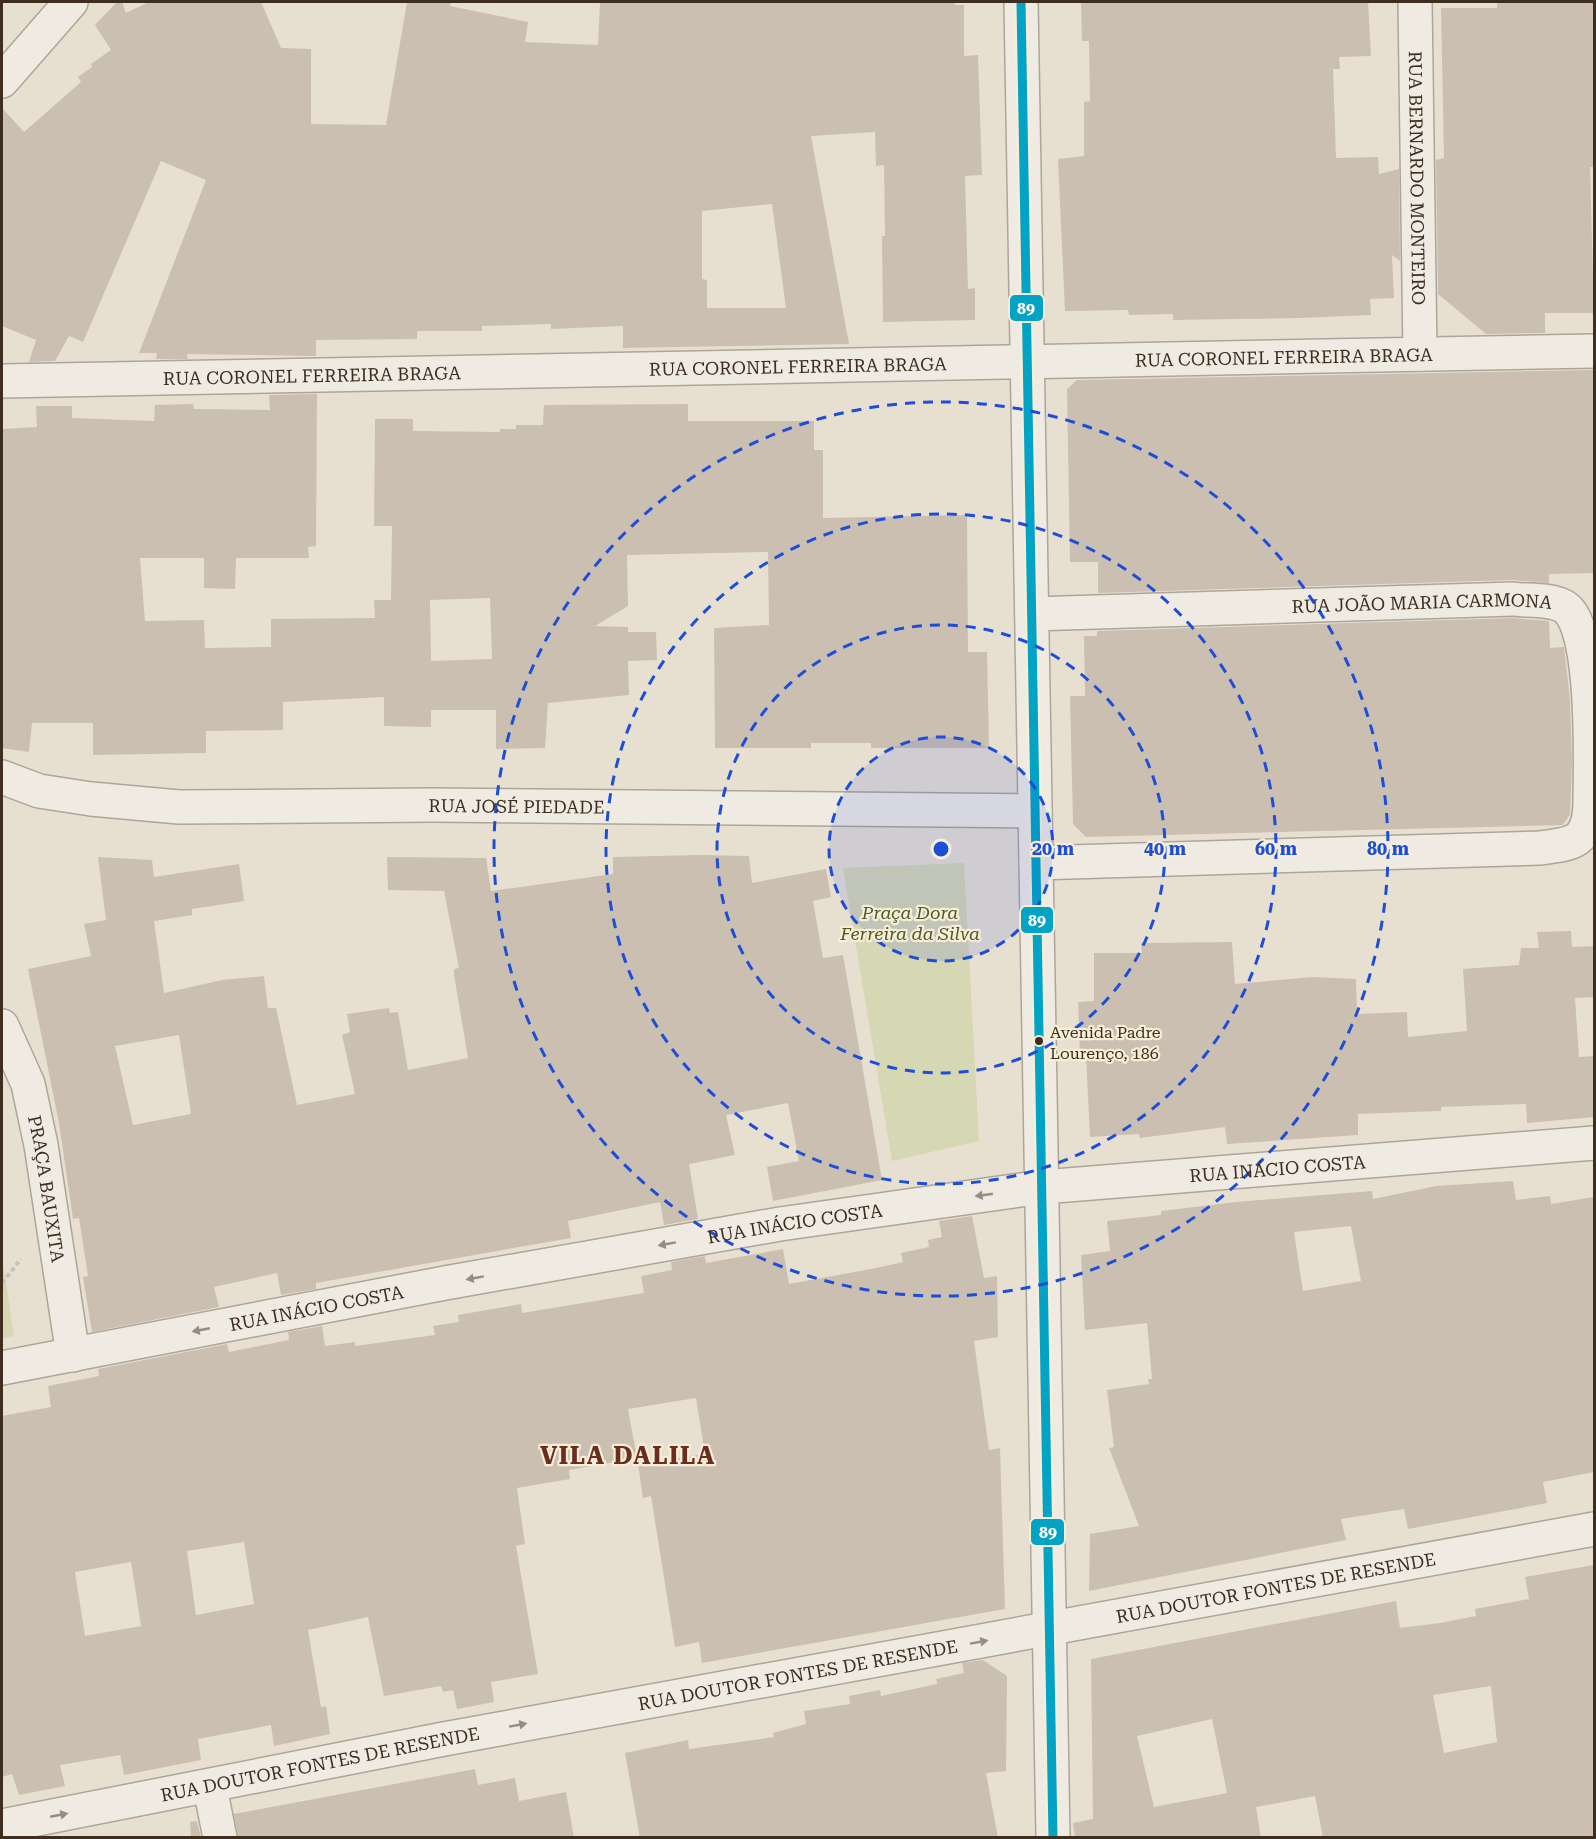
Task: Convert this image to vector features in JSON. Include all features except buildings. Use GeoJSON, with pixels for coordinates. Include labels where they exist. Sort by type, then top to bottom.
{"type":"FeatureCollection","features":[{"type":"Feature","properties":{"kind":"street"},"geometry":{"type":"LineString","coordinates":[[2,81],[71,2]]}},
{"type":"Feature","properties":{"kind":"street"},"geometry":{"type":"LineString","coordinates":[[1021,2],[1053,1838]]}},
{"type":"Feature","properties":{"kind":"street","name":"RUA BERNARDO MONTEIRO"},"geometry":{"type":"LineString","coordinates":[[1415,2],[1420,354]]}},
{"type":"Feature","properties":{"kind":"street","name":"RUA CORONEL FERREIRA BRAGA"},"geometry":{"type":"LineString","coordinates":[[2,381],[1594,351]]}},
{"type":"Feature","properties":{"kind":"street","name":"RUA JOÃO MARIA CARMONA"},"geometry":{"type":"LineString","coordinates":[[1032,614],[1513,599],[1563,606],[1573,614],[1582,632],[1587,659],[1590,794],[1589,824],[1582,836],[1569,845],[1539,848],[1036,863]]}},
{"type":"Feature","properties":{"kind":"street","name":"RUA JOSÉ PIEDADE"},"geometry":{"type":"LineString","coordinates":[[2,777],[50,792],[92,799],[179,807],[432,805],[1035,811]]}},
{"type":"Feature","properties":{"kind":"street","name":"PRAÇA BAUXITA"},"geometry":{"type":"LineString","coordinates":[[2,1026],[28,1084],[41,1145],[73,1355]]}},
{"type":"Feature","properties":{"kind":"street","name":"RUA INÁCIO COSTA"},"geometry":{"type":"LineString","coordinates":[[2,1368],[445,1283],[780,1224],[1042,1187],[1594,1143]]}},
{"type":"Feature","properties":{"kind":"street","name":"RUA DOUTOR FONTES DE RESENDE"},"geometry":{"type":"LineString","coordinates":[[2,1826],[210,1787],[444,1738],[1594,1528]]}},
{"type":"Feature","properties":{"kind":"street"},"geometry":{"type":"LineString","coordinates":[[210,1787],[220,1838]]}},
{"type":"Feature","properties":{"kind":"green space","name":"Praça Dora Ferreira da Silva"},"geometry":{"type":"Polygon","coordinates":[[[964,863],[979,1141],[892,1161],[843,868],[964,863]]]}},
{"type":"Feature","properties":{"kind":"green space"},"geometry":{"type":"Polygon","coordinates":[[[2,1255],[14,1336],[2,1338],[2,1255]]]}},
{"type":"Feature","properties":{"kind":"transit line","name":"89"},"geometry":{"type":"LineString","coordinates":[[1021,2],[1053,1838]]}},
{"type":"Feature","properties":{"kind":"place","name":"Avenida Padre Lourenço, 186"},"geometry":{"type":"Point","coordinates":[1039,1041]}},
{"type":"Feature","properties":{"kind":"district","name":"VILA DALILA"},"geometry":{"type":"Point","coordinates":[628,1456]}}]}
